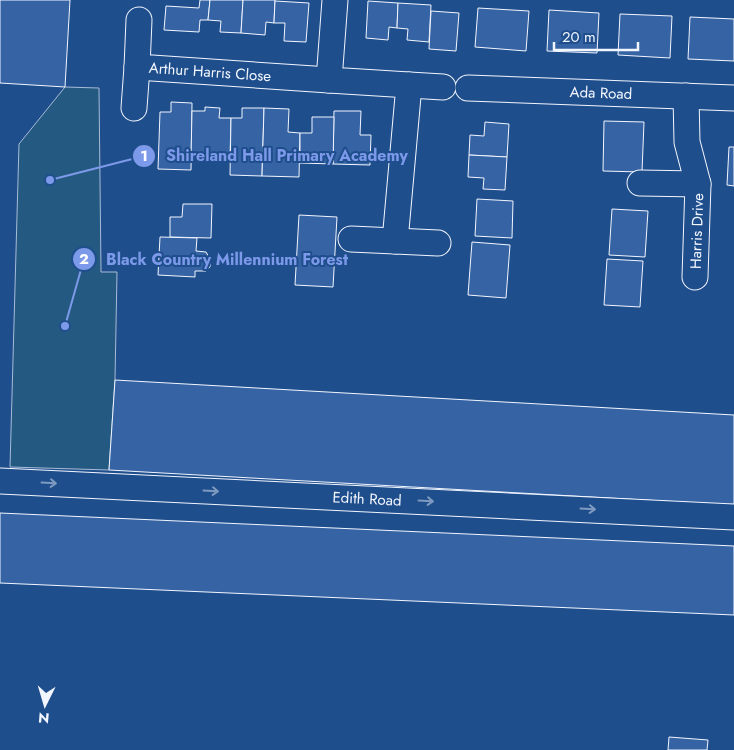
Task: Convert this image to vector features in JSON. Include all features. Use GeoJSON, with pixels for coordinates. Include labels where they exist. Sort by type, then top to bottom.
{"type":"FeatureCollection","features":[{"type":"Feature","properties":{"kind":"street"},"geometry":{"type":"LineString","coordinates":[[329,80],[334,0]]}},
{"type":"Feature","properties":{"kind":"street","name":"Arthur Harris Close"},"geometry":{"type":"LineString","coordinates":[[139,20],[136,67],[443,87]]}},
{"type":"Feature","properties":{"kind":"street"},"geometry":{"type":"LineString","coordinates":[[134,108],[136,67]]}},
{"type":"Feature","properties":{"kind":"street"},"geometry":{"type":"LineString","coordinates":[[395,241],[409,85]]}},
{"type":"Feature","properties":{"kind":"street","name":"Ada Road"},"geometry":{"type":"LineString","coordinates":[[468,88],[734,98]]}},
{"type":"Feature","properties":{"kind":"street","name":"Harris Drive"},"geometry":{"type":"LineString","coordinates":[[686,96],[687,142],[698,184],[695,277]]}},
{"type":"Feature","properties":{"kind":"street","name":"Harris Drive"},"geometry":{"type":"LineString","coordinates":[[640,183],[698,184]]}},
{"type":"Feature","properties":{"kind":"street"},"geometry":{"type":"LineString","coordinates":[[351,239],[438,243]]}},
{"type":"Feature","properties":{"kind":"street","name":"Edith Road"},"geometry":{"type":"LineString","coordinates":[[0,481],[734,516]]}},
{"type":"Feature","properties":{"kind":"shaded area"},"geometry":{"type":"Polygon","coordinates":[[[65,87],[99,88],[101,272],[117,272],[115,380],[109,470],[10,467],[19,144],[65,87]]]}},
{"type":"Feature","properties":{"kind":"building"},"geometry":{"type":"Polygon","coordinates":[[[0,0],[70,0],[65,87],[0,83],[0,0]]]}},
{"type":"Feature","properties":{"kind":"building"},"geometry":{"type":"Polygon","coordinates":[[[200,0],[210,0],[208,20],[200,20],[199,32],[164,30],[166,6],[199,8],[200,0]]]}},
{"type":"Feature","properties":{"kind":"building"},"geometry":{"type":"Polygon","coordinates":[[[210,0],[243,0],[241,33],[220,32],[221,21],[208,20],[210,0]]]}},
{"type":"Feature","properties":{"kind":"building"},"geometry":{"type":"Polygon","coordinates":[[[243,0],[275,0],[274,23],[266,22],[265,35],[241,33],[243,0]]]}},
{"type":"Feature","properties":{"kind":"building"},"geometry":{"type":"Polygon","coordinates":[[[275,1],[309,3],[306,42],[284,41],[285,23],[274,23],[275,1]]]}},
{"type":"Feature","properties":{"kind":"building"},"geometry":{"type":"Polygon","coordinates":[[[368,1],[398,3],[397,28],[389,27],[388,40],[366,38],[368,1]]]}},
{"type":"Feature","properties":{"kind":"building"},"geometry":{"type":"Polygon","coordinates":[[[398,3],[431,5],[429,42],[407,40],[408,29],[397,28],[398,3]]]}},
{"type":"Feature","properties":{"kind":"building"},"geometry":{"type":"Polygon","coordinates":[[[478,8],[529,11],[526,51],[475,47],[478,8]]]}},
{"type":"Feature","properties":{"kind":"building"},"geometry":{"type":"Polygon","coordinates":[[[549,10],[599,13],[597,53],[547,51],[549,10]]]}},
{"type":"Feature","properties":{"kind":"building"},"geometry":{"type":"Polygon","coordinates":[[[431,11],[459,13],[456,51],[429,49],[431,11]]]}},
{"type":"Feature","properties":{"kind":"building"},"geometry":{"type":"Polygon","coordinates":[[[620,14],[672,16],[670,58],[618,55],[620,14]]]}},
{"type":"Feature","properties":{"kind":"building"},"geometry":{"type":"Polygon","coordinates":[[[690,17],[734,19],[734,61],[688,59],[690,17]]]}},
{"type":"Feature","properties":{"kind":"building"},"geometry":{"type":"Polygon","coordinates":[[[171,102],[192,103],[191,170],[158,169],[160,112],[171,112],[171,102]]]}},
{"type":"Feature","properties":{"kind":"building"},"geometry":{"type":"Polygon","coordinates":[[[205,107],[220,108],[219,118],[231,118],[230,158],[191,157],[192,111],[205,111],[205,107]]]}},
{"type":"Feature","properties":{"kind":"building"},"geometry":{"type":"Polygon","coordinates":[[[242,108],[264,108],[262,176],[230,175],[231,118],[242,118],[242,108]]]}},
{"type":"Feature","properties":{"kind":"building"},"geometry":{"type":"Polygon","coordinates":[[[264,108],[289,109],[288,132],[300,133],[299,177],[262,176],[264,108]]]}},
{"type":"Feature","properties":{"kind":"building"},"geometry":{"type":"Polygon","coordinates":[[[334,111],[361,111],[360,135],[371,135],[370,165],[333,164],[334,111]]]}},
{"type":"Feature","properties":{"kind":"building"},"geometry":{"type":"Polygon","coordinates":[[[312,117],[334,117],[333,164],[300,163],[300,133],[312,133],[312,117]]]}},
{"type":"Feature","properties":{"kind":"building"},"geometry":{"type":"Polygon","coordinates":[[[604,121],[644,122],[642,172],[603,171],[604,121]]]}},
{"type":"Feature","properties":{"kind":"building"},"geometry":{"type":"Polygon","coordinates":[[[485,122],[509,124],[507,157],[469,155],[470,135],[484,136],[485,122]]]}},
{"type":"Feature","properties":{"kind":"building"},"geometry":{"type":"Polygon","coordinates":[[[729,147],[734,147],[734,186],[727,185],[729,147]]]}},
{"type":"Feature","properties":{"kind":"building"},"geometry":{"type":"Polygon","coordinates":[[[469,155],[507,157],[505,190],[483,189],[484,178],[468,177],[469,155]]]}},
{"type":"Feature","properties":{"kind":"building"},"geometry":{"type":"Polygon","coordinates":[[[477,199],[513,201],[512,238],[475,236],[477,199]]]}},
{"type":"Feature","properties":{"kind":"building"},"geometry":{"type":"Polygon","coordinates":[[[183,204],[212,204],[211,238],[170,237],[170,217],[182,217],[183,204]]]}},
{"type":"Feature","properties":{"kind":"building"},"geometry":{"type":"Polygon","coordinates":[[[612,209],[648,211],[645,257],[609,255],[612,209]]]}},
{"type":"Feature","properties":{"kind":"building"},"geometry":{"type":"Polygon","coordinates":[[[299,215],[337,217],[333,287],[295,285],[299,215]]]}},
{"type":"Feature","properties":{"kind":"building"},"geometry":{"type":"Polygon","coordinates":[[[160,237],[197,238],[196,251],[206,252],[210,259],[210,267],[206,271],[195,271],[195,277],[158,275],[160,237]]]}},
{"type":"Feature","properties":{"kind":"building"},"geometry":{"type":"Polygon","coordinates":[[[472,242],[510,245],[506,298],[468,295],[472,242]]]}},
{"type":"Feature","properties":{"kind":"building"},"geometry":{"type":"Polygon","coordinates":[[[607,259],[643,261],[640,307],[604,305],[607,259]]]}},
{"type":"Feature","properties":{"kind":"building"},"geometry":{"type":"Polygon","coordinates":[[[115,380],[734,415],[734,505],[109,470],[115,380]]]}},
{"type":"Feature","properties":{"kind":"building"},"geometry":{"type":"Polygon","coordinates":[[[0,513],[734,546],[734,615],[0,583],[0,513]]]}},
{"type":"Feature","properties":{"kind":"building"},"geometry":{"type":"Polygon","coordinates":[[[669,737],[708,740],[707,750],[668,750],[669,737]]]}},
{"type":"Feature","properties":{"kind":"place","name":"Shireland Hall Primary Academy"},"geometry":{"type":"Point","coordinates":[50,180]}},
{"type":"Feature","properties":{"kind":"place","name":"Black Country Millennium Forest"},"geometry":{"type":"Point","coordinates":[65,326]}}]}
